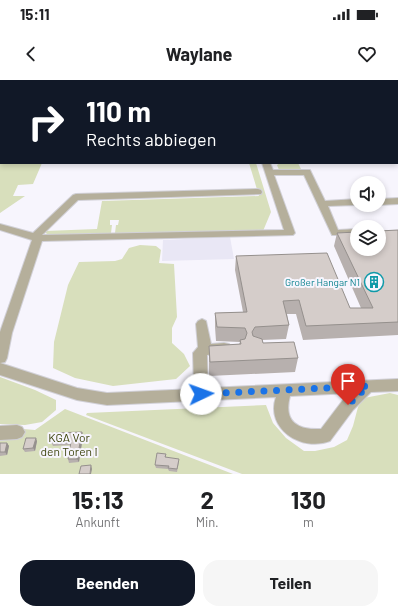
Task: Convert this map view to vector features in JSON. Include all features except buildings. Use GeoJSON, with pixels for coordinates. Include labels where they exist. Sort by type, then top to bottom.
{"type":"FeatureCollection","features":[{"type":"Feature","properties":{"kind":"lane"},"geometry":{"type":"LineString","coordinates":[[0,227],[24,233],[36,238],[290,233],[268,168],[307,172],[335,233],[350,232]]}},
{"type":"Feature","properties":{"kind":"lane"},"geometry":{"type":"LineString","coordinates":[[0,358],[6,333],[36,238],[76,197],[258,192]]}},
{"type":"Feature","properties":{"kind":"lane"},"geometry":{"type":"LineString","coordinates":[[386,202],[398,201]]}},
{"type":"Feature","properties":{"kind":"lane"},"geometry":{"type":"LineString","coordinates":[[322,204],[350,202]]}},
{"type":"Feature","properties":{"kind":"lane"},"geometry":{"type":"LineString","coordinates":[[202,324],[205,349]]}},
{"type":"Feature","properties":{"kind":"lane"},"geometry":{"type":"LineString","coordinates":[[201,394],[200,353],[205,349],[238,347]]}},
{"type":"Feature","properties":{"kind":"lane"},"geometry":{"type":"LineString","coordinates":[[0,369],[77,394],[107,399],[398,385]]}},
{"type":"Feature","properties":{"kind":"lane"},"geometry":{"type":"LineString","coordinates":[[285,390],[281,400],[280,409],[284,422],[292,432],[310,438],[325,436],[348,405],[368,386]]}},
{"type":"Feature","properties":{"kind":"lane"},"geometry":{"type":"LineString","coordinates":[[0,433],[17,432]]}},
{"type":"Feature","properties":{"kind":"shaded area"},"geometry":{"type":"Polygon","coordinates":[[[230,237],[234,259],[162,261],[163,240],[230,237]]]}},
{"type":"Feature","properties":{"kind":"green space"},"geometry":{"type":"Polygon","coordinates":[[[0,164],[42,164],[33,184],[18,185],[13,196],[25,196],[0,213],[0,164]]]}},
{"type":"Feature","properties":{"kind":"green space"},"geometry":{"type":"Polygon","coordinates":[[[249,164],[256,164],[271,212],[263,231],[117,234],[115,233],[116,225],[118,225],[119,220],[110,220],[110,225],[112,225],[111,233],[109,234],[49,235],[44,232],[97,229],[102,201],[259,196],[249,164]]]}},
{"type":"Feature","properties":{"kind":"green space"},"geometry":{"type":"Polygon","coordinates":[[[298,164],[301,169],[279,170],[277,165],[298,164]]]}},
{"type":"Feature","properties":{"kind":"green space"},"geometry":{"type":"Polygon","coordinates":[[[140,245],[156,246],[161,250],[159,263],[174,264],[177,317],[172,328],[172,343],[184,354],[190,366],[176,379],[113,386],[75,378],[53,368],[54,342],[68,285],[79,262],[115,261],[122,259],[129,248],[140,245]]]}},
{"type":"Feature","properties":{"kind":"green space"},"geometry":{"type":"Polygon","coordinates":[[[0,377],[35,390],[56,400],[56,410],[42,422],[25,425],[0,424],[0,377]]]}},
{"type":"Feature","properties":{"kind":"green space"},"geometry":{"type":"Polygon","coordinates":[[[390,393],[398,395],[398,474],[242,474],[86,415],[87,413],[266,405],[273,423],[286,438],[304,451],[315,451],[334,447],[347,440],[353,426],[358,407],[364,398],[390,393]]]}},
{"type":"Feature","properties":{"kind":"green space","name":"KGA Vor den Toren I"},"geometry":{"type":"Polygon","coordinates":[[[65,409],[233,474],[0,474],[0,427],[35,430],[65,409]]]}},
{"type":"Feature","properties":{"kind":"place","name":"Großer Hangar N1"},"geometry":{"type":"Point","coordinates":[374,282]}},
{"type":"Feature","properties":{"kind":"route"},"geometry":{"type":"LineString","coordinates":[[201,394],[368,386],[348,405]]}}]}
